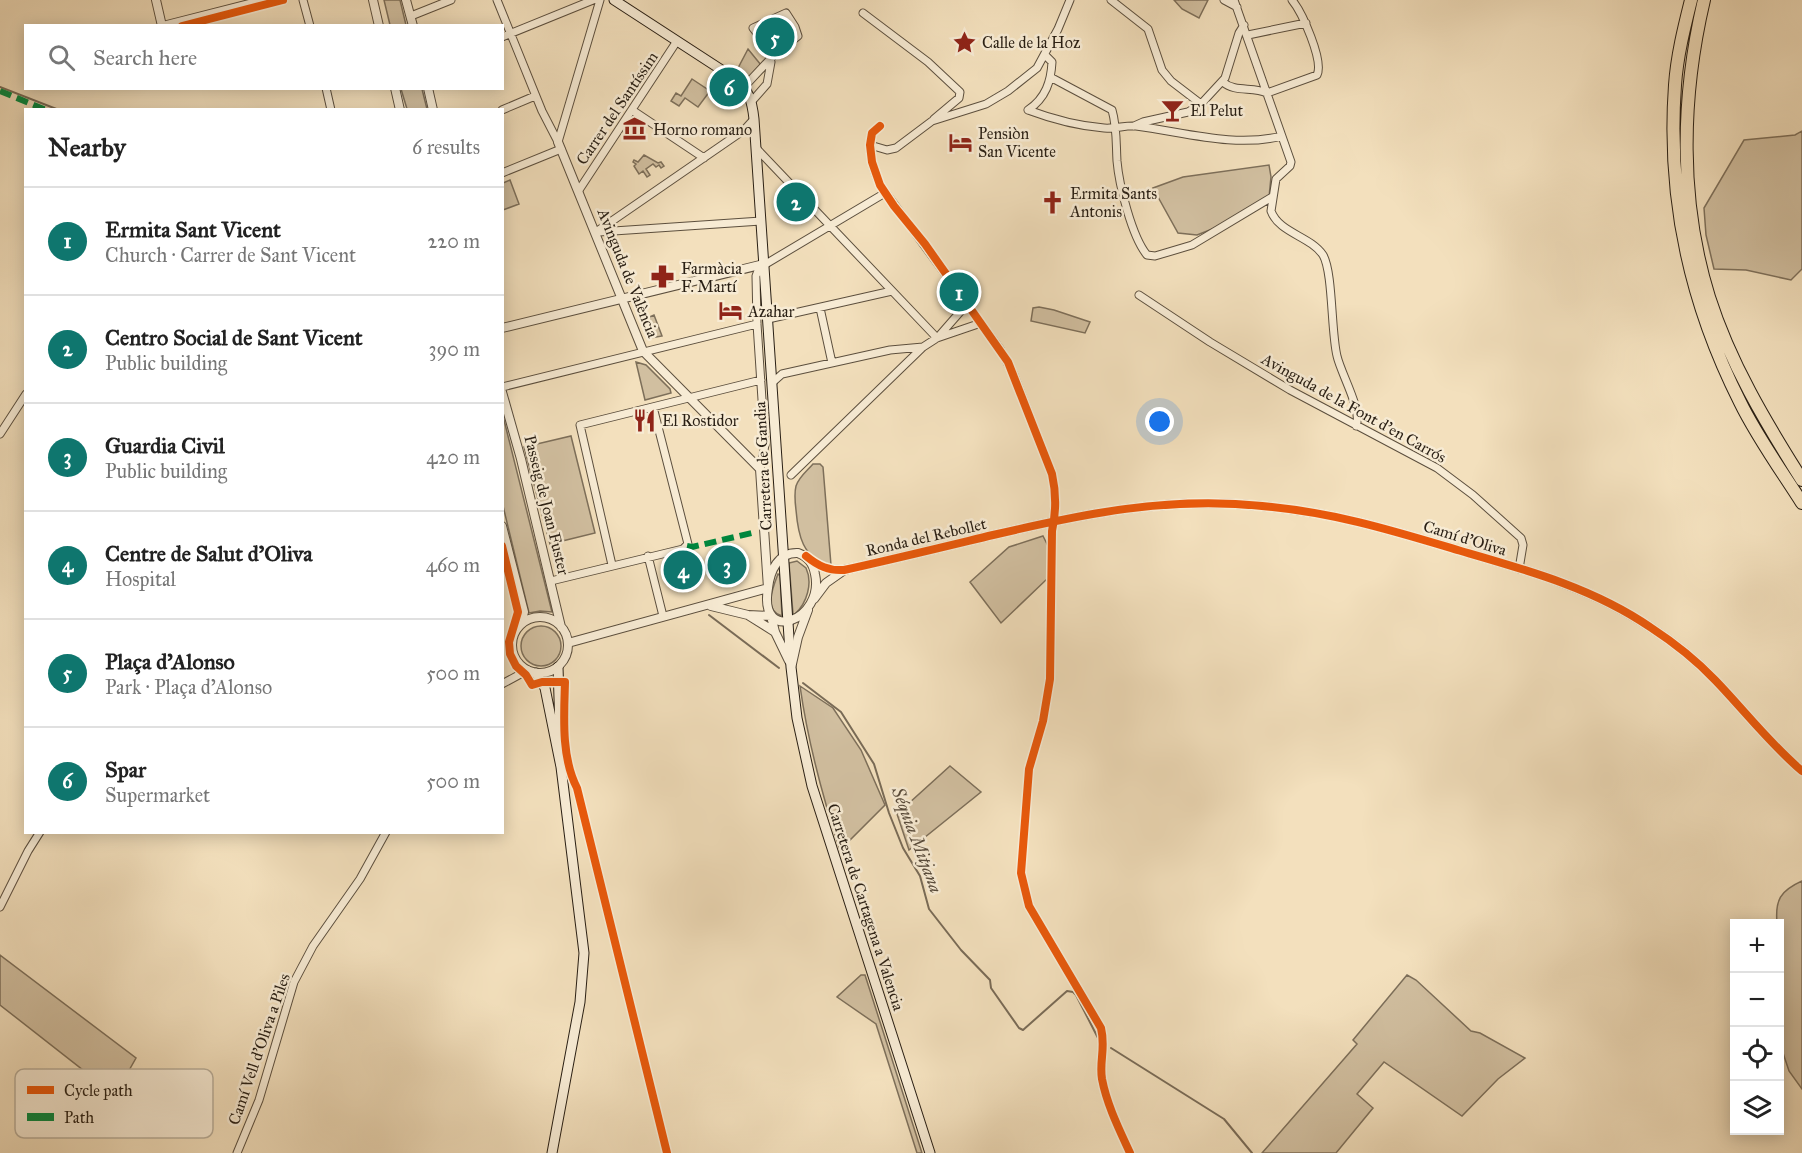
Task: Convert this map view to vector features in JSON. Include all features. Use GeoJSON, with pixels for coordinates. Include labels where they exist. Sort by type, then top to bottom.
{"type":"FeatureCollection","features":[{"type":"Feature","properties":{"kind":"highway"},"geometry":{"type":"LineString","coordinates":[[1691,0],[1675,85],[1673,143],[1676,195],[1685,249],[1696,294],[1740,402],[1802,503]]}},
{"type":"Feature","properties":{"kind":"highway"},"geometry":{"type":"LineString","coordinates":[[1704,0],[1692,65],[1686,148],[1691,211],[1702,272],[1723,332],[1749,391],[1802,480]]}},
{"type":"Feature","properties":{"kind":"main road"},"geometry":{"type":"LineString","coordinates":[[614,0],[734,78],[748,84],[752,101]]}},
{"type":"Feature","properties":{"kind":"main road","name":"Carretera de Gandia"},"geometry":{"type":"LineString","coordinates":[[752,101],[761,221],[759,266],[768,320],[773,382],[791,667]]}},
{"type":"Feature","properties":{"kind":"main road"},"geometry":{"type":"LineString","coordinates":[[558,667],[561,767]]}},
{"type":"Feature","properties":{"kind":"main road","name":"Carretera de Cartagena a Valencia"},"geometry":{"type":"LineString","coordinates":[[791,667],[797,718],[812,786],[930,1153]]}},
{"type":"Feature","properties":{"kind":"main road"},"geometry":{"type":"LineString","coordinates":[[532,671],[542,682],[546,694],[561,767],[584,960],[580,1002],[552,1153]]}},
{"type":"Feature","properties":{"kind":"street"},"geometry":{"type":"LineString","coordinates":[[156,0],[164,24]]}},
{"type":"Feature","properties":{"kind":"street"},"geometry":{"type":"LineString","coordinates":[[167,24],[234,4],[265,0]]}},
{"type":"Feature","properties":{"kind":"street"},"geometry":{"type":"LineString","coordinates":[[303,0],[309,24]]}},
{"type":"Feature","properties":{"kind":"street"},"geometry":{"type":"LineString","coordinates":[[373,0],[379,24]]}},
{"type":"Feature","properties":{"kind":"street"},"geometry":{"type":"LineString","coordinates":[[406,0],[412,21],[451,0]]}},
{"type":"Feature","properties":{"kind":"street"},"geometry":{"type":"LineString","coordinates":[[497,0],[535,96],[560,145]]}},
{"type":"Feature","properties":{"kind":"street"},"geometry":{"type":"LineString","coordinates":[[504,36],[593,0]]}},
{"type":"Feature","properties":{"kind":"street"},"geometry":{"type":"LineString","coordinates":[[504,172],[560,145],[600,0]]}},
{"type":"Feature","properties":{"kind":"street"},"geometry":{"type":"LineString","coordinates":[[932,121],[961,113],[998,98],[1034,71],[1045,55],[1070,0]]}},
{"type":"Feature","properties":{"kind":"street"},"geometry":{"type":"LineString","coordinates":[[1111,0],[1148,28],[1159,63],[1165,73],[1200,104]]}},
{"type":"Feature","properties":{"kind":"street"},"geometry":{"type":"LineString","coordinates":[[1224,0],[1236,4],[1291,162],[1290,166],[1276,179],[1271,211],[1277,221],[1311,243],[1326,261],[1335,348],[1340,369],[1359,417],[1356,426]]}},
{"type":"Feature","properties":{"kind":"street"},"geometry":{"type":"LineString","coordinates":[[1223,82],[1231,87],[1261,90],[1267,93],[1312,78],[1319,72],[1306,22],[1292,0]]}},
{"type":"Feature","properties":{"kind":"street"},"geometry":{"type":"LineString","coordinates":[[748,84],[773,58],[798,36],[786,13],[753,28],[773,58],[768,82],[752,101]]}},
{"type":"Feature","properties":{"kind":"street"},"geometry":{"type":"LineString","coordinates":[[863,13],[925,60],[960,92],[959,98],[896,148],[887,150],[870,145]]}},
{"type":"Feature","properties":{"kind":"street"},"geometry":{"type":"LineString","coordinates":[[1248,35],[1306,22]]}},
{"type":"Feature","properties":{"kind":"street"},"geometry":{"type":"LineString","coordinates":[[1134,126],[1188,112],[1200,104],[1223,82],[1228,74],[1236,42],[1244,25]]}},
{"type":"Feature","properties":{"kind":"street","name":"Carrer del Santíssim"},"geometry":{"type":"LineString","coordinates":[[579,190],[677,41]]}},
{"type":"Feature","properties":{"kind":"street"},"geometry":{"type":"LineString","coordinates":[[1236,42],[1251,43]]}},
{"type":"Feature","properties":{"kind":"street"},"geometry":{"type":"LineString","coordinates":[[1045,55],[1052,62],[1052,78],[1040,99],[1028,110],[1055,119],[1102,128],[1134,126],[1231,140],[1259,140],[1282,136]]}},
{"type":"Feature","properties":{"kind":"street"},"geometry":{"type":"LineString","coordinates":[[1052,78],[1111,109],[1116,128],[1118,166],[1129,216],[1144,252],[1149,256],[1192,245],[1272,197]]}},
{"type":"Feature","properties":{"kind":"street"},"geometry":{"type":"LineString","coordinates":[[748,84],[764,87]]}},
{"type":"Feature","properties":{"kind":"street"},"geometry":{"type":"LineString","coordinates":[[326,90],[331,108]]}},
{"type":"Feature","properties":{"kind":"street"},"geometry":{"type":"LineString","coordinates":[[395,90],[400,108]]}},
{"type":"Feature","properties":{"kind":"street"},"geometry":{"type":"LineString","coordinates":[[428,90],[433,108]]}},
{"type":"Feature","properties":{"kind":"street"},"geometry":{"type":"LineString","coordinates":[[504,109],[535,96]]}},
{"type":"Feature","properties":{"kind":"street"},"geometry":{"type":"LineString","coordinates":[[632,110],[704,158]]}},
{"type":"Feature","properties":{"kind":"street"},"geometry":{"type":"LineString","coordinates":[[596,232],[744,130],[754,119]]}},
{"type":"Feature","properties":{"kind":"street"},"geometry":{"type":"LineString","coordinates":[[880,126],[872,133],[870,145],[874,170],[885,193],[925,244],[1000,349],[1014,375],[1052,474],[1055,492],[1052,531],[1050,679],[1043,722],[1029,769],[1021,873],[1029,906],[1101,1028],[1104,1041],[1102,1066],[1104,1085],[1115,1119],[1130,1153]]}},
{"type":"Feature","properties":{"kind":"street","name":"Avinguda de València"},"geometry":{"type":"LineString","coordinates":[[560,145],[643,351],[760,469]]}},
{"type":"Feature","properties":{"kind":"street"},"geometry":{"type":"LineString","coordinates":[[757,149],[937,338]]}},
{"type":"Feature","properties":{"kind":"street"},"geometry":{"type":"LineString","coordinates":[[504,328],[759,266],[885,193]]}},
{"type":"Feature","properties":{"kind":"street"},"geometry":{"type":"LineString","coordinates":[[618,216],[618,224],[623,230]]}},
{"type":"Feature","properties":{"kind":"street"},"geometry":{"type":"LineString","coordinates":[[596,232],[761,221]]}},
{"type":"Feature","properties":{"kind":"street","name":"Carretera de Gandia"},"geometry":{"type":"LineString","coordinates":[[759,266],[756,276],[757,324],[765,445],[760,469]]}},
{"type":"Feature","properties":{"kind":"street"},"geometry":{"type":"LineString","coordinates":[[768,320],[892,291]]}},
{"type":"Feature","properties":{"kind":"street","name":"Avinguda de la Font d'en Carrós"},"geometry":{"type":"LineString","coordinates":[[1139,295],[1247,364],[1448,475],[1518,534],[1524,545],[1519,569]]}},
{"type":"Feature","properties":{"kind":"street"},"geometry":{"type":"LineString","coordinates":[[937,338],[967,304]]}},
{"type":"Feature","properties":{"kind":"street"},"geometry":{"type":"LineString","coordinates":[[819,308],[832,363]]}},
{"type":"Feature","properties":{"kind":"street"},"geometry":{"type":"LineString","coordinates":[[791,475],[923,347],[937,338],[981,323]]}},
{"type":"Feature","properties":{"kind":"street"},"geometry":{"type":"LineString","coordinates":[[504,386],[757,324]]}},
{"type":"Feature","properties":{"kind":"street"},"geometry":{"type":"LineString","coordinates":[[773,382],[782,374],[890,350],[923,347]]}},
{"type":"Feature","properties":{"kind":"street"},"geometry":{"type":"LineString","coordinates":[[612,565],[580,425],[761,380]]}},
{"type":"Feature","properties":{"kind":"street"},"geometry":{"type":"LineString","coordinates":[[0,434],[24,397]]}},
{"type":"Feature","properties":{"kind":"street","name":"Passeig de Joan Fuster"},"geometry":{"type":"LineString","coordinates":[[504,400],[561,627]]}},
{"type":"Feature","properties":{"kind":"street"},"geometry":{"type":"LineString","coordinates":[[551,581],[687,546],[689,541],[653,407]]}},
{"type":"Feature","properties":{"kind":"street"},"geometry":{"type":"LineString","coordinates":[[760,469],[768,606],[775,632],[791,667]]}},
{"type":"Feature","properties":{"kind":"street","name":"Camí d’Oliva"},"geometry":{"type":"LineString","coordinates":[[1054,521],[1146,506],[1261,505],[1362,522],[1542,575],[1590,593],[1650,626],[1701,666],[1779,751],[1802,771]]}},
{"type":"Feature","properties":{"kind":"street","name":"Ronda del Rebollet"},"geometry":{"type":"LineString","coordinates":[[806,556],[820,566],[833,570],[844,570],[1054,521]]}},
{"type":"Feature","properties":{"kind":"street"},"geometry":{"type":"LineString","coordinates":[[504,534],[524,612],[512,643],[513,651],[521,666],[532,671],[543,673],[558,667],[567,652],[568,643],[561,627],[547,619],[539,618],[531,619],[518,628]]}},
{"type":"Feature","properties":{"kind":"street"},"geometry":{"type":"LineString","coordinates":[[768,588],[775,566],[783,556],[794,553],[806,556],[813,567],[816,581],[791,667]]}},
{"type":"Feature","properties":{"kind":"street"},"geometry":{"type":"LineString","coordinates":[[648,556],[663,616]]}},
{"type":"Feature","properties":{"kind":"street","name":"Ronda del Rebollet"},"geometry":{"type":"LineString","coordinates":[[811,603],[826,583],[844,570]]}},
{"type":"Feature","properties":{"kind":"street"},"geometry":{"type":"LineString","coordinates":[[568,643],[768,588]]}},
{"type":"Feature","properties":{"kind":"street"},"geometry":{"type":"LineString","coordinates":[[698,607],[716,606],[748,615],[771,616],[778,622],[788,622],[800,616],[811,603]]}},
{"type":"Feature","properties":{"kind":"street"},"geometry":{"type":"LineString","coordinates":[[748,615],[775,632]]}},
{"type":"Feature","properties":{"kind":"street"},"geometry":{"type":"LineString","coordinates":[[504,683],[532,671]]}},
{"type":"Feature","properties":{"kind":"street"},"geometry":{"type":"LineString","coordinates":[[0,907],[39,834]]}},
{"type":"Feature","properties":{"kind":"street","name":"Camí Vell d'Oliva a Piles"},"geometry":{"type":"LineString","coordinates":[[237,1153],[262,1091],[294,982],[313,946],[360,879],[385,834]]}},
{"type":"Feature","properties":{"kind":"shaded area"},"geometry":{"type":"Polygon","coordinates":[[[384,0],[400,0],[406,24],[390,24],[384,0]]]}},
{"type":"Feature","properties":{"kind":"shaded area"},"geometry":{"type":"Polygon","coordinates":[[[1174,0],[1208,0],[1199,18],[1182,9],[1174,0]]]}},
{"type":"Feature","properties":{"kind":"shaded area"},"geometry":{"type":"Polygon","coordinates":[[[781,23],[787,32],[774,42],[766,31],[781,23]]]}},
{"type":"Feature","properties":{"kind":"shaded area"},"geometry":{"type":"Polygon","coordinates":[[[748,49],[761,65],[748,78],[737,70],[748,49]]]}},
{"type":"Feature","properties":{"kind":"shaded area"},"geometry":{"type":"Polygon","coordinates":[[[692,79],[710,91],[698,107],[685,98],[679,106],[671,101],[676,93],[681,96],[692,79]]]}},
{"type":"Feature","properties":{"kind":"shaded area"},"geometry":{"type":"Polygon","coordinates":[[[401,90],[422,90],[427,108],[407,108],[401,90]]]}},
{"type":"Feature","properties":{"kind":"shaded area"},"geometry":{"type":"Polygon","coordinates":[[[1802,131],[1802,269],[1791,280],[1746,270],[1714,269],[1706,235],[1704,208],[1744,140],[1795,135],[1802,131]]]}},
{"type":"Feature","properties":{"kind":"shaded area"},"geometry":{"type":"Polygon","coordinates":[[[644,155],[658,163],[661,162],[664,166],[661,168],[653,164],[646,169],[650,175],[647,177],[643,171],[639,174],[633,162],[634,160],[638,162],[644,155]]]}},
{"type":"Feature","properties":{"kind":"shaded area"},"geometry":{"type":"Polygon","coordinates":[[[1269,165],[1271,177],[1269,197],[1220,226],[1197,235],[1178,233],[1153,188],[1183,177],[1269,165]]]}},
{"type":"Feature","properties":{"kind":"shaded area"},"geometry":{"type":"Polygon","coordinates":[[[510,180],[519,204],[504,210],[504,183],[510,180]]]}},
{"type":"Feature","properties":{"kind":"shaded area"},"geometry":{"type":"Polygon","coordinates":[[[1039,307],[1090,322],[1085,333],[1031,321],[1033,308],[1039,307]]]}},
{"type":"Feature","properties":{"kind":"shaded area"},"geometry":{"type":"Polygon","coordinates":[[[654,315],[662,336],[651,338],[643,320],[654,315]]]}},
{"type":"Feature","properties":{"kind":"shaded area"},"geometry":{"type":"Polygon","coordinates":[[[636,362],[646,365],[670,389],[671,393],[645,400],[636,362]]]}},
{"type":"Feature","properties":{"kind":"shaded area"},"geometry":{"type":"Polygon","coordinates":[[[504,420],[552,612],[529,613],[504,510],[504,420]]]}},
{"type":"Feature","properties":{"kind":"shaded area"},"geometry":{"type":"Polygon","coordinates":[[[571,436],[595,533],[550,544],[524,447],[571,436]]]}},
{"type":"Feature","properties":{"kind":"shaded area"},"geometry":{"type":"Polygon","coordinates":[[[813,464],[820,464],[823,467],[831,565],[821,562],[808,551],[798,528],[796,486],[813,464]]]}},
{"type":"Feature","properties":{"kind":"shaded area"},"geometry":{"type":"Polygon","coordinates":[[[1043,536],[1049,548],[1047,579],[1001,623],[970,582],[1009,547],[1043,536]]]}},
{"type":"Feature","properties":{"kind":"shaded area"},"geometry":{"type":"Polygon","coordinates":[[[797,561],[806,568],[809,586],[803,604],[793,614],[789,563],[797,561]]]}},
{"type":"Feature","properties":{"kind":"shaded area"},"geometry":{"type":"Polygon","coordinates":[[[778,574],[780,575],[782,616],[776,613],[771,604],[778,574]]]}},
{"type":"Feature","properties":{"kind":"shaded area"},"geometry":{"type":"Polygon","coordinates":[[[541,626],[549,627],[555,632],[560,638],[560,654],[555,660],[549,665],[541,666],[533,665],[527,660],[522,654],[521,646],[522,638],[527,632],[533,627],[541,626]]]}},
{"type":"Feature","properties":{"kind":"shaded area"},"geometry":{"type":"Polygon","coordinates":[[[800,686],[833,708],[861,750],[885,805],[840,850],[816,769],[800,686]]]}},
{"type":"Feature","properties":{"kind":"shaded area"},"geometry":{"type":"Polygon","coordinates":[[[950,766],[981,792],[909,850],[897,814],[950,766]]]}},
{"type":"Feature","properties":{"kind":"shaded area"},"geometry":{"type":"Polygon","coordinates":[[[1802,881],[1802,1089],[1789,1071],[1784,1056],[1784,919],[1777,919],[1777,908],[1781,897],[1802,881]]]}},
{"type":"Feature","properties":{"kind":"shaded area"},"geometry":{"type":"Polygon","coordinates":[[[0,955],[136,1058],[130,1069],[82,1069],[0,1005],[0,955]]]}},
{"type":"Feature","properties":{"kind":"shaded area"},"geometry":{"type":"Polygon","coordinates":[[[861,975],[865,975],[922,1153],[917,1153],[876,1024],[837,997],[861,975]]]}},
{"type":"Feature","properties":{"kind":"shaded area"},"geometry":{"type":"Polygon","coordinates":[[[1407,975],[1416,980],[1471,1031],[1480,1033],[1525,1058],[1498,1079],[1462,1116],[1384,1062],[1357,1094],[1373,1108],[1336,1153],[1262,1153],[1357,1044],[1353,1040],[1407,975]]]}},
{"type":"Feature","properties":{"kind":"waterway"},"geometry":{"type":"LineString","coordinates":[[0,87],[54,108]]}},
{"type":"Feature","properties":{"kind":"waterway","name":"Séquia Mitjana"},"geometry":{"type":"LineString","coordinates":[[709,615],[779,668]]}},
{"type":"Feature","properties":{"kind":"waterway","name":"Séquia Mitjana"},"geometry":{"type":"LineString","coordinates":[[803,683],[841,712],[874,764],[889,813],[903,848],[920,876],[929,909],[961,950],[990,980],[991,988],[1019,1028],[1023,1030],[1067,991],[1076,995],[1098,1038]]}},
{"type":"Feature","properties":{"kind":"waterway","name":"Séquia Mitjana"},"geometry":{"type":"LineString","coordinates":[[1111,1048],[1224,1119],[1252,1153]]}},
{"type":"Feature","properties":{"kind":"marked path"},"geometry":{"type":"LineString","coordinates":[[0,91],[41,108]]}},
{"type":"Feature","properties":{"kind":"marked path"},"geometry":{"type":"LineString","coordinates":[[687,546],[692,547],[756,532]]}},
{"type":"Feature","properties":{"kind":"cycle path"},"geometry":{"type":"LineString","coordinates":[[190,24],[283,0]]}},
{"type":"Feature","properties":{"kind":"cycle path"},"geometry":{"type":"LineString","coordinates":[[880,126],[872,133],[870,145],[872,162],[880,185],[925,244],[1008,362],[1052,474],[1055,502],[1052,531],[1050,679],[1043,721],[1029,769],[1021,873],[1029,906],[1101,1028],[1103,1042],[1101,1072],[1104,1089],[1130,1153]]}},
{"type":"Feature","properties":{"kind":"cycle path"},"geometry":{"type":"LineString","coordinates":[[806,556],[824,567],[844,570],[1060,520],[1159,505],[1193,503],[1262,506],[1363,523],[1535,573],[1583,591],[1628,613],[1700,665],[1779,750],[1802,771]]}},
{"type":"Feature","properties":{"kind":"cycle path"},"geometry":{"type":"LineString","coordinates":[[504,554],[518,612],[509,642],[510,654],[516,666],[526,675],[532,685],[542,682],[565,682],[564,709],[568,763],[577,788],[667,1153]]}},
{"type":"Feature","properties":{"kind":"place","name":"Plaça d'Alonso"},"geometry":{"type":"Point","coordinates":[775,37]}},
{"type":"Feature","properties":{"kind":"place","name":"Calle de la Hoz"},"geometry":{"type":"Point","coordinates":[964,42]}},
{"type":"Feature","properties":{"kind":"place","name":"Spar"},"geometry":{"type":"Point","coordinates":[729,87]}},
{"type":"Feature","properties":{"kind":"place","name":"El Pelut"},"geometry":{"type":"Point","coordinates":[1172,110]}},
{"type":"Feature","properties":{"kind":"place","name":"Horno romano"},"geometry":{"type":"Point","coordinates":[635,129]}},
{"type":"Feature","properties":{"kind":"place","name":"Pensiòn San Vicente"},"geometry":{"type":"Point","coordinates":[960,142]}},
{"type":"Feature","properties":{"kind":"place","name":"Centro Social de Sant Vicent"},"geometry":{"type":"Point","coordinates":[796,202]}},
{"type":"Feature","properties":{"kind":"place","name":"Ermita Sants Antonis"},"geometry":{"type":"Point","coordinates":[1052,202]}},
{"type":"Feature","properties":{"kind":"place","name":"Farmàcia F. Martí"},"geometry":{"type":"Point","coordinates":[663,277]}},
{"type":"Feature","properties":{"kind":"place","name":"Ermita Sant Vicent"},"geometry":{"type":"Point","coordinates":[959,292]}},
{"type":"Feature","properties":{"kind":"place","name":"Azahar"},"geometry":{"type":"Point","coordinates":[730,311]}},
{"type":"Feature","properties":{"kind":"place","name":"El Rostidor"},"geometry":{"type":"Point","coordinates":[644,420]}},
{"type":"Feature","properties":{"kind":"place","name":"Guardia Civil"},"geometry":{"type":"Point","coordinates":[727,565]}},
{"type":"Feature","properties":{"kind":"place","name":"Centre de Salut d'Oliva"},"geometry":{"type":"Point","coordinates":[683,570]}}]}
